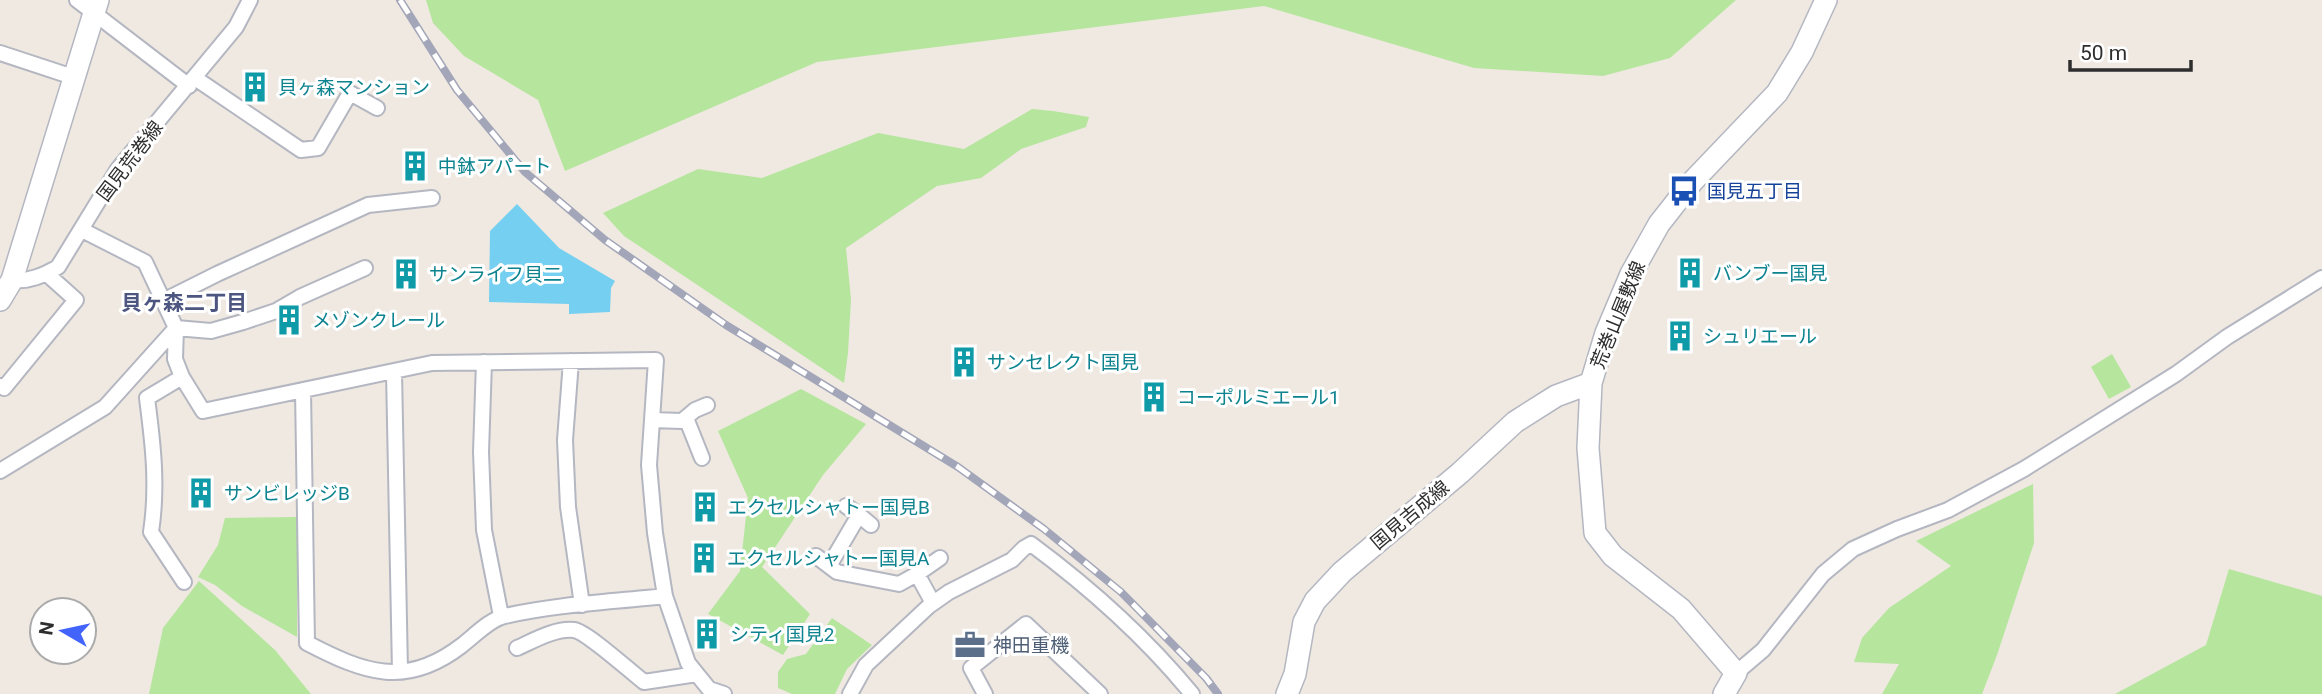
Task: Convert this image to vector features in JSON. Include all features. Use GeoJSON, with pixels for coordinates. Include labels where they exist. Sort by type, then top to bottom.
{"type":"FeatureCollection","features":[{"type":"Feature","properties":{"kind":"street"},"geometry":{"type":"LineString","coordinates":[[77,0],[96,7],[192,82],[301,150],[318,148],[350,93],[377,108]]}},
{"type":"Feature","properties":{"kind":"street","name":"国見荒巻線"},"geometry":{"type":"LineString","coordinates":[[47,274],[58,267],[118,169],[236,27],[250,0]]}},
{"type":"Feature","properties":{"kind":"street","name":"荒巻山屋敷線"},"geometry":{"type":"LineString","coordinates":[[1736,673],[1681,609],[1613,556],[1595,533],[1588,448],[1591,383],[1606,333],[1631,274],[1659,224],[1692,183],[1777,93],[1802,52],[1826,0]]}},
{"type":"Feature","properties":{"kind":"street"},"geometry":{"type":"LineString","coordinates":[[0,300],[12,280],[96,7]]}},
{"type":"Feature","properties":{"kind":"street"},"geometry":{"type":"LineString","coordinates":[[0,53],[73,77]]}},
{"type":"Feature","properties":{"kind":"street"},"geometry":{"type":"LineString","coordinates":[[163,301],[368,205],[432,198]]}},
{"type":"Feature","properties":{"kind":"street"},"geometry":{"type":"LineString","coordinates":[[82,230],[145,262],[176,328],[175,359],[182,377],[203,411],[432,363],[656,360],[649,465],[653,519],[665,596],[688,663],[709,689],[724,694]]}},
{"type":"Feature","properties":{"kind":"street"},"geometry":{"type":"LineString","coordinates":[[176,328],[211,331],[276,311],[364,267]]}},
{"type":"Feature","properties":{"kind":"street"},"geometry":{"type":"LineString","coordinates":[[0,386],[4,388],[76,300],[47,274],[23,281],[12,280]]}},
{"type":"Feature","properties":{"kind":"street"},"geometry":{"type":"LineString","coordinates":[[1724,694],[1736,673],[1763,650],[1823,574],[1853,549],[1896,529],[1948,510],[2024,470],[2322,278]]}},
{"type":"Feature","properties":{"kind":"street"},"geometry":{"type":"LineString","coordinates":[[0,471],[105,407],[176,328]]}},
{"type":"Feature","properties":{"kind":"street"},"geometry":{"type":"LineString","coordinates":[[571,361],[565,440],[568,494],[582,605]]}},
{"type":"Feature","properties":{"kind":"street"},"geometry":{"type":"LineString","coordinates":[[484,362],[481,452],[484,530],[501,616]]}},
{"type":"Feature","properties":{"kind":"street"},"geometry":{"type":"LineString","coordinates":[[394,372],[400,671]]}},
{"type":"Feature","properties":{"kind":"street"},"geometry":{"type":"LineString","coordinates":[[182,377],[147,398],[155,467],[155,503],[151,532],[184,582]]}},
{"type":"Feature","properties":{"kind":"street","name":"国見吉成線"},"geometry":{"type":"LineString","coordinates":[[1287,694],[1295,674],[1304,622],[1315,601],[1342,572],[1460,473],[1515,422],[1556,396],[1591,383]]}},
{"type":"Feature","properties":{"kind":"street"},"geometry":{"type":"LineString","coordinates":[[303,390],[307,643],[346,664],[381,673],[400,671],[429,667],[501,616],[665,596]]}},
{"type":"Feature","properties":{"kind":"street"},"geometry":{"type":"LineString","coordinates":[[652,419],[682,421],[695,410],[707,405]]}},
{"type":"Feature","properties":{"kind":"street"},"geometry":{"type":"LineString","coordinates":[[686,418],[702,458]]}},
{"type":"Feature","properties":{"kind":"street"},"geometry":{"type":"LineString","coordinates":[[846,506],[871,525]]}},
{"type":"Feature","properties":{"kind":"street"},"geometry":{"type":"LineString","coordinates":[[829,566],[859,515]]}},
{"type":"Feature","properties":{"kind":"street"},"geometry":{"type":"LineString","coordinates":[[850,694],[866,666],[933,603],[948,592],[1012,560],[1031,544],[1114,613],[1170,668],[1192,694]]}},
{"type":"Feature","properties":{"kind":"street"},"geometry":{"type":"LineString","coordinates":[[816,556],[837,572],[899,583],[940,558]]}},
{"type":"Feature","properties":{"kind":"street"},"geometry":{"type":"LineString","coordinates":[[917,574],[933,603]]}},
{"type":"Feature","properties":{"kind":"street"},"geometry":{"type":"LineString","coordinates":[[985,694],[971,668],[1026,624],[1100,694]]}},
{"type":"Feature","properties":{"kind":"street"},"geometry":{"type":"LineString","coordinates":[[517,648],[551,634],[575,630],[644,682],[697,674]]}},
{"type":"Feature","properties":{"kind":"green space"},"geometry":{"type":"Polygon","coordinates":[[[426,0],[1736,0],[1670,58],[1603,76],[1474,68],[1264,6],[817,62],[565,171],[538,100],[464,56],[433,23],[426,0]]]}},
{"type":"Feature","properties":{"kind":"green space"},"geometry":{"type":"Polygon","coordinates":[[[1032,109],[1089,117],[1086,127],[1021,149],[981,178],[937,186],[846,248],[851,299],[844,383],[624,236],[603,213],[698,169],[762,178],[878,133],[964,149],[1032,109]]]}},
{"type":"Feature","properties":{"kind":"green space"},"geometry":{"type":"Polygon","coordinates":[[[2112,354],[2131,387],[2109,399],[2091,367],[2112,354]]]}},
{"type":"Feature","properties":{"kind":"green space"},"geometry":{"type":"Polygon","coordinates":[[[801,389],[866,424],[823,475],[762,567],[810,614],[783,655],[708,614],[740,571],[748,498],[718,431],[801,389]]]}},
{"type":"Feature","properties":{"kind":"green space"},"geometry":{"type":"Polygon","coordinates":[[[2033,484],[2034,543],[1982,694],[1882,694],[1899,664],[1854,662],[1862,638],[1889,608],[1951,566],[1916,541],[2033,484]]]}},
{"type":"Feature","properties":{"kind":"green space"},"geometry":{"type":"Polygon","coordinates":[[[297,517],[297,637],[198,577],[218,545],[225,518],[297,517]]]}},
{"type":"Feature","properties":{"kind":"green space"},"geometry":{"type":"Polygon","coordinates":[[[2229,569],[2322,596],[2322,694],[2115,694],[2206,645],[2229,569]]]}},
{"type":"Feature","properties":{"kind":"green space"},"geometry":{"type":"Polygon","coordinates":[[[199,581],[275,650],[311,694],[149,694],[163,628],[199,581]]]}},
{"type":"Feature","properties":{"kind":"green space"},"geometry":{"type":"Polygon","coordinates":[[[832,618],[872,645],[847,669],[835,694],[792,694],[778,688],[778,672],[787,659],[806,654],[832,618]]]}},
{"type":"Feature","properties":{"kind":"water"},"geometry":{"type":"Polygon","coordinates":[[[517,204],[559,248],[615,281],[611,288],[610,312],[569,314],[569,304],[489,302],[490,231],[517,204]]]}},
{"type":"Feature","properties":{"kind":"railway"},"geometry":{"type":"LineString","coordinates":[[400,0],[457,90],[525,172],[605,240],[726,325],[958,467],[1044,529],[1121,592],[1206,678],[1218,694]]}},
{"type":"Feature","properties":{"kind":"place","name":"貝ヶ森マンション"},"geometry":{"type":"Point","coordinates":[255,87]}},
{"type":"Feature","properties":{"kind":"place","name":"中鉢アパート"},"geometry":{"type":"Point","coordinates":[415,166]}},
{"type":"Feature","properties":{"kind":"place","name":"国見五丁目"},"geometry":{"type":"Point","coordinates":[1684,191]}},
{"type":"Feature","properties":{"kind":"place","name":"バンブー国見"},"geometry":{"type":"Point","coordinates":[1690,273]}},
{"type":"Feature","properties":{"kind":"place","name":"サンライフ貝二"},"geometry":{"type":"Point","coordinates":[406,274]}},
{"type":"Feature","properties":{"kind":"place","name":"メゾンクレール"},"geometry":{"type":"Point","coordinates":[289,320]}},
{"type":"Feature","properties":{"kind":"place","name":"シュリエール"},"geometry":{"type":"Point","coordinates":[1680,336]}},
{"type":"Feature","properties":{"kind":"place","name":"サンセレクト国見"},"geometry":{"type":"Point","coordinates":[964,362]}},
{"type":"Feature","properties":{"kind":"place","name":"コーポルミエール1"},"geometry":{"type":"Point","coordinates":[1154,397]}},
{"type":"Feature","properties":{"kind":"place","name":"サンビレッジB"},"geometry":{"type":"Point","coordinates":[201,493]}},
{"type":"Feature","properties":{"kind":"place","name":"エクセルシャトー国見B"},"geometry":{"type":"Point","coordinates":[705,507]}},
{"type":"Feature","properties":{"kind":"place","name":"エクセルシャトー国見A"},"geometry":{"type":"Point","coordinates":[704,558]}},
{"type":"Feature","properties":{"kind":"place","name":"シティ国見2"},"geometry":{"type":"Point","coordinates":[707,634]}},
{"type":"Feature","properties":{"kind":"place","name":"神田重機"},"geometry":{"type":"Point","coordinates":[970,645]}},
{"type":"Feature","properties":{"kind":"district","name":"貝ヶ森二丁目"},"geometry":{"type":"Point","coordinates":[184,303]}}]}
